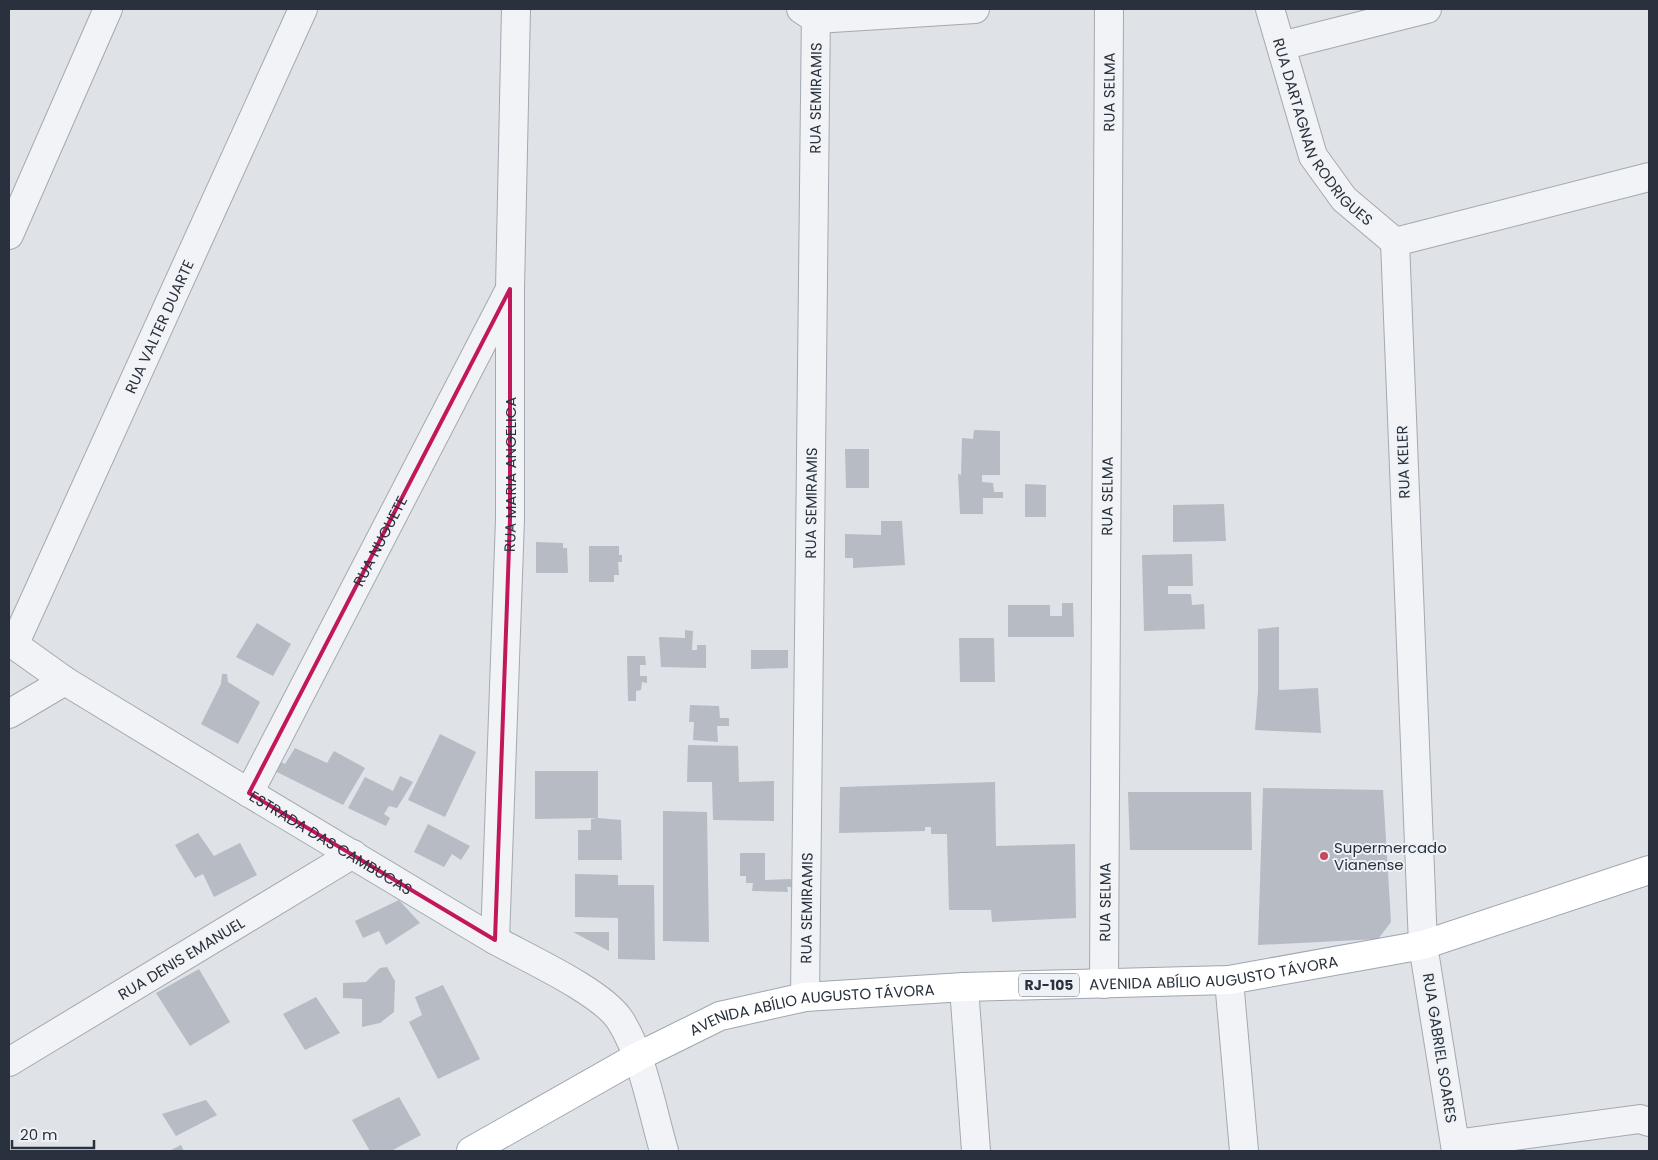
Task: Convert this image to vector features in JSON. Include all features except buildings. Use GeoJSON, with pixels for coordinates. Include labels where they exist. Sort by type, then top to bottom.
{"type":"FeatureCollection","features":[{"type":"Feature","properties":{"kind":"main road","name":"AVENIDA ABÍLIO AUGUSTO TÁVORA"},"geometry":{"type":"LineString","coordinates":[[471,1151],[636,1057],[720,1016],[805,997],[964,987],[1229,980],[1423,945],[1649,870]]}},
{"type":"Feature","properties":{"kind":"street"},"geometry":{"type":"LineString","coordinates":[[9,235],[108,9]]}},
{"type":"Feature","properties":{"kind":"street","name":"RUA VALTER DUARTE"},"geometry":{"type":"LineString","coordinates":[[11,643],[302,9]]}},
{"type":"Feature","properties":{"kind":"street","name":"RUA MARIA ANGELICA"},"geometry":{"type":"LineString","coordinates":[[495,940],[510,518],[510,289],[516,9]]}},
{"type":"Feature","properties":{"kind":"street"},"geometry":{"type":"LineString","coordinates":[[811,12],[975,9]]}},
{"type":"Feature","properties":{"kind":"street","name":"RUA SELMA"},"geometry":{"type":"LineString","coordinates":[[1104,984],[1109,9]]}},
{"type":"Feature","properties":{"kind":"street","name":"RUA DARTAGNAN RODRIGUES"},"geometry":{"type":"LineString","coordinates":[[1270,9],[1295,100],[1313,156],[1344,199],[1395,242]]}},
{"type":"Feature","properties":{"kind":"street"},"geometry":{"type":"LineString","coordinates":[[1281,46],[1427,9]]}},
{"type":"Feature","properties":{"kind":"street","name":"RUA SEMIRAMIS"},"geometry":{"type":"LineString","coordinates":[[805,997],[811,12]]}},
{"type":"Feature","properties":{"kind":"street"},"geometry":{"type":"LineString","coordinates":[[1395,242],[1649,177]]}},
{"type":"Feature","properties":{"kind":"street","name":"RUA KELER"},"geometry":{"type":"LineString","coordinates":[[1395,242],[1423,945]]}},
{"type":"Feature","properties":{"kind":"street","name":"RUA NUGUETE"},"geometry":{"type":"LineString","coordinates":[[249,793],[510,289]]}},
{"type":"Feature","properties":{"kind":"street","name":"ESTRADA DAS CAMBUCAS"},"geometry":{"type":"LineString","coordinates":[[11,643],[65,681],[495,940],[576,984],[604,1005],[619,1019],[636,1057],[664,1151]]}},
{"type":"Feature","properties":{"kind":"street"},"geometry":{"type":"LineString","coordinates":[[9,714],[65,681]]}},
{"type":"Feature","properties":{"kind":"street","name":"RUA DENIS EMANUEL"},"geometry":{"type":"LineString","coordinates":[[9,1062],[353,854]]}},
{"type":"Feature","properties":{"kind":"street","name":"RUA GABRIEL SOARES"},"geometry":{"type":"LineString","coordinates":[[1423,945],[1456,1147]]}},
{"type":"Feature","properties":{"kind":"street"},"geometry":{"type":"LineString","coordinates":[[1229,980],[1244,1151]]}},
{"type":"Feature","properties":{"kind":"street"},"geometry":{"type":"LineString","coordinates":[[964,987],[976,1151]]}},
{"type":"Feature","properties":{"kind":"street"},"geometry":{"type":"LineString","coordinates":[[1456,1147],[1640,1120],[1649,1122]]}},
{"type":"Feature","properties":{"kind":"highlighted area"},"geometry":{"type":"Polygon","coordinates":[[[510,289],[510,519],[495,940],[249,793],[510,289]]]}},
{"type":"Feature","properties":{"kind":"place","name":"Supermercado Vianense"},"geometry":{"type":"Point","coordinates":[1324,856]}}]}
